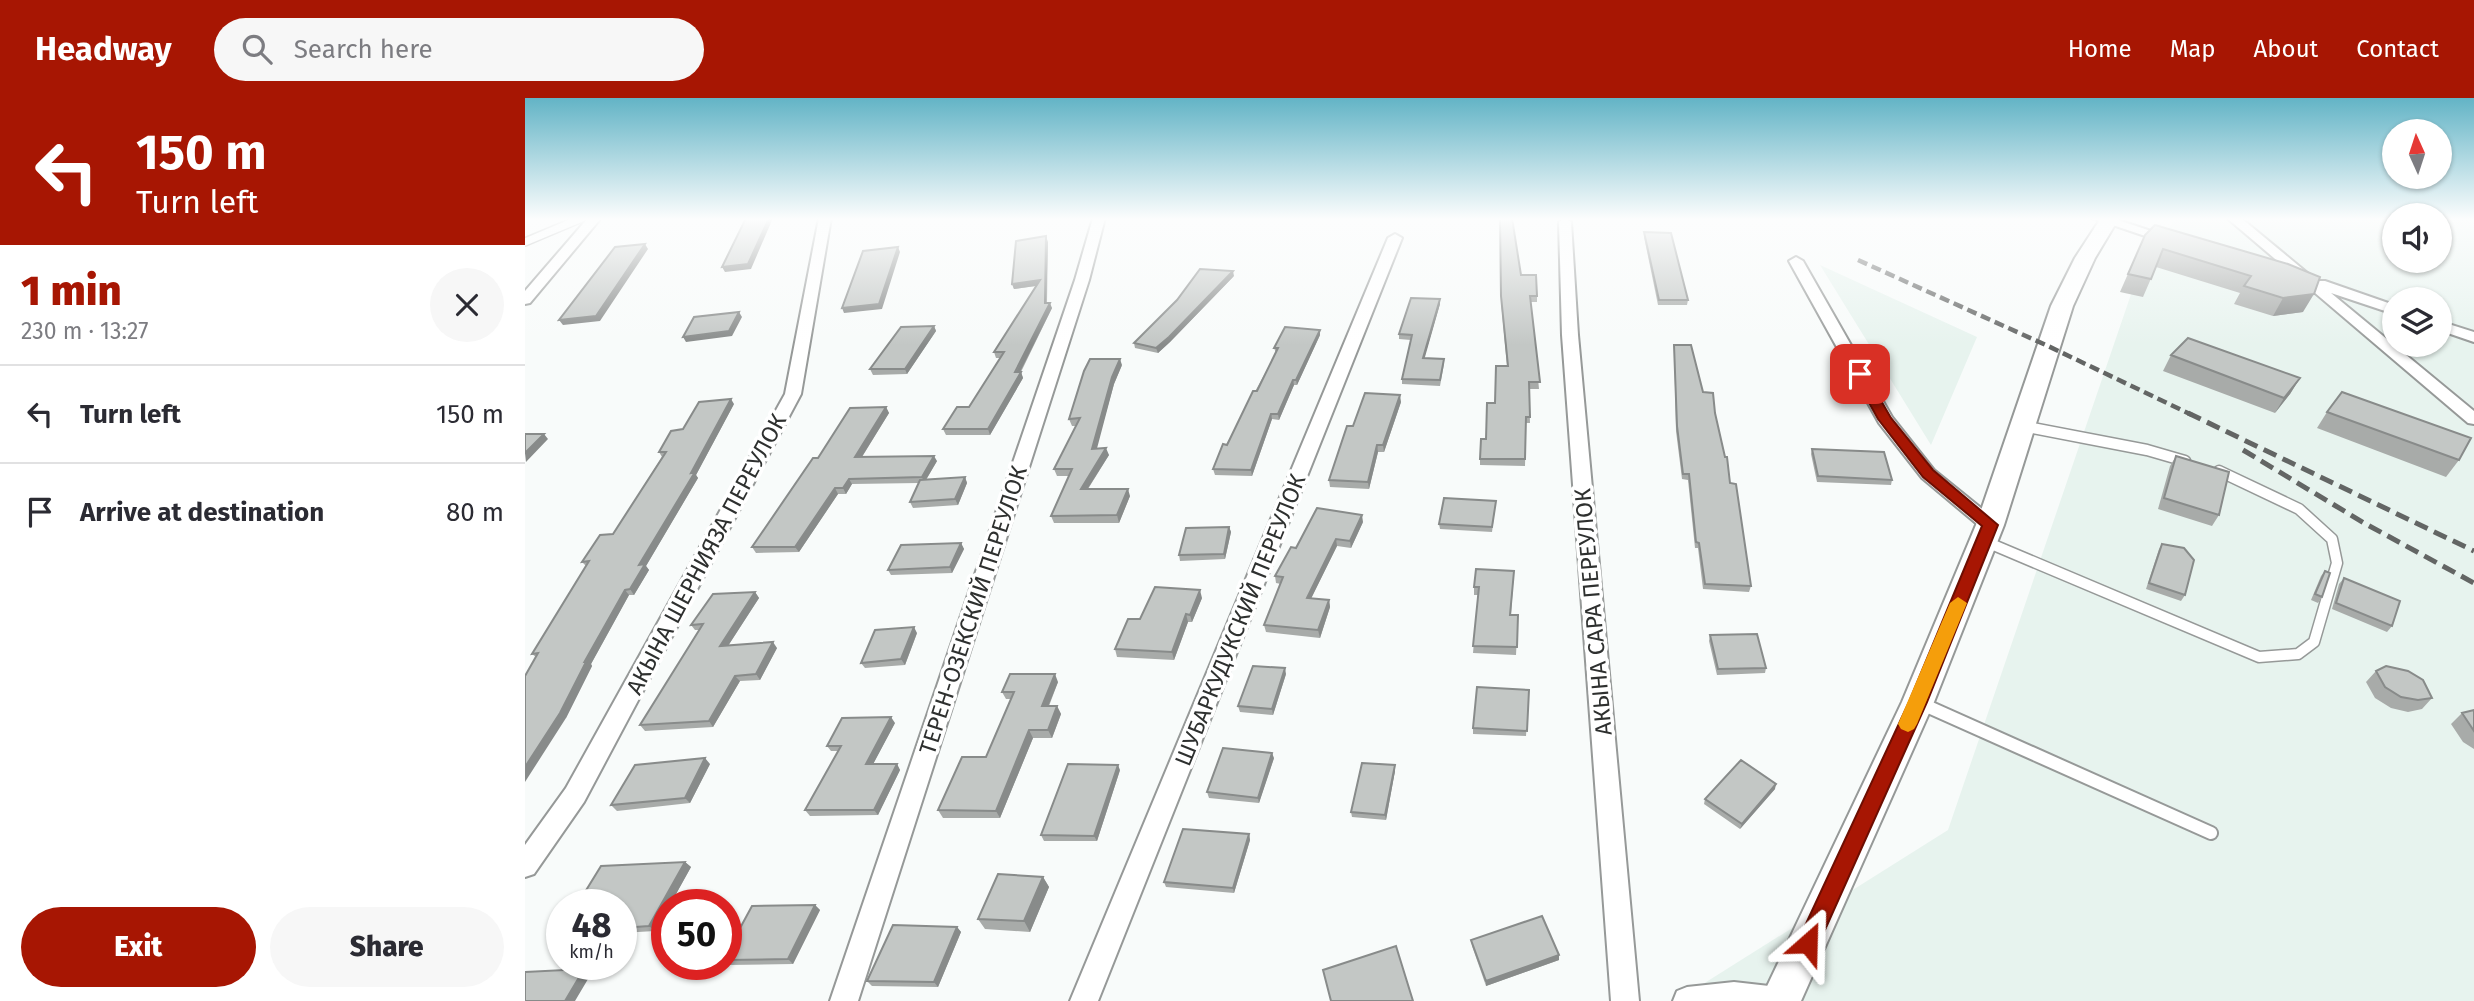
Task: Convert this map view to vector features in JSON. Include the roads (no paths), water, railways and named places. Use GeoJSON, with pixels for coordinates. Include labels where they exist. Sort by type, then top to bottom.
{"type":"FeatureCollection","features":[{"type":"Feature","properties":{"kind":"main road"},"geometry":{"type":"LineString","coordinates":[[1779,1001],[1918,702],[1987,533],[2062,306],[2084,260]]}},
{"type":"Feature","properties":{"kind":"street"},"geometry":{"type":"LineString","coordinates":[[525,300],[559,260]]}},
{"type":"Feature","properties":{"kind":"street","name":"АКЫНА ШЕРНИЯЗА ПЕРЕУЛОК"},"geometry":{"type":"LineString","coordinates":[[525,866],[575,795],[793,394],[817,260]]}},
{"type":"Feature","properties":{"kind":"street","name":"ТЕРЕН-ОЗЕКСКИЙ ПЕРЕУЛОК"},"geometry":{"type":"LineString","coordinates":[[843,1001],[1087,260]]}},
{"type":"Feature","properties":{"kind":"street","name":"ШУБАРКУДУКСКИЙ ПЕРЕУЛОК"},"geometry":{"type":"LineString","coordinates":[[1084,1001],[1386,260]]}},
{"type":"Feature","properties":{"kind":"street","name":"АКЫНА САРА ПЕРЕУЛОК"},"geometry":{"type":"LineString","coordinates":[[1567,260],[1570,335],[1625,1001]]}},
{"type":"Feature","properties":{"kind":"street"},"geometry":{"type":"LineString","coordinates":[[2282,260],[2350,313],[2474,419]]}},
{"type":"Feature","properties":{"kind":"street"},"geometry":{"type":"LineString","coordinates":[[1796,261],[1885,419],[1928,474],[1987,533]]}},
{"type":"Feature","properties":{"kind":"street"},"geometry":{"type":"LineString","coordinates":[[2277,271],[2382,306]]}},
{"type":"Feature","properties":{"kind":"street"},"geometry":{"type":"LineString","coordinates":[[2452,330],[2474,337]]}},
{"type":"Feature","properties":{"kind":"street"},"geometry":{"type":"LineString","coordinates":[[1687,1001],[1734,996],[1779,1001]]}},
{"type":"Feature","properties":{"kind":"lane"},"geometry":{"type":"LineString","coordinates":[[2022,426],[2147,450],[2195,464]]}},
{"type":"Feature","properties":{"kind":"lane"},"geometry":{"type":"LineString","coordinates":[[1987,533],[2259,657],[2298,654],[2314,642],[2322,616],[2337,563],[2332,539],[2299,509],[2231,474],[2207,467]]}},
{"type":"Feature","properties":{"kind":"lane"},"geometry":{"type":"LineString","coordinates":[[1918,702],[2211,834]]}},
{"type":"Feature","properties":{"kind":"railway"},"geometry":{"type":"LineString","coordinates":[[1858,260],[2192,415]]}},
{"type":"Feature","properties":{"kind":"railway"},"geometry":{"type":"LineString","coordinates":[[2188,413],[2474,551]]}},
{"type":"Feature","properties":{"kind":"railway"},"geometry":{"type":"LineString","coordinates":[[2243,450],[2364,523],[2474,583]]}}]}
